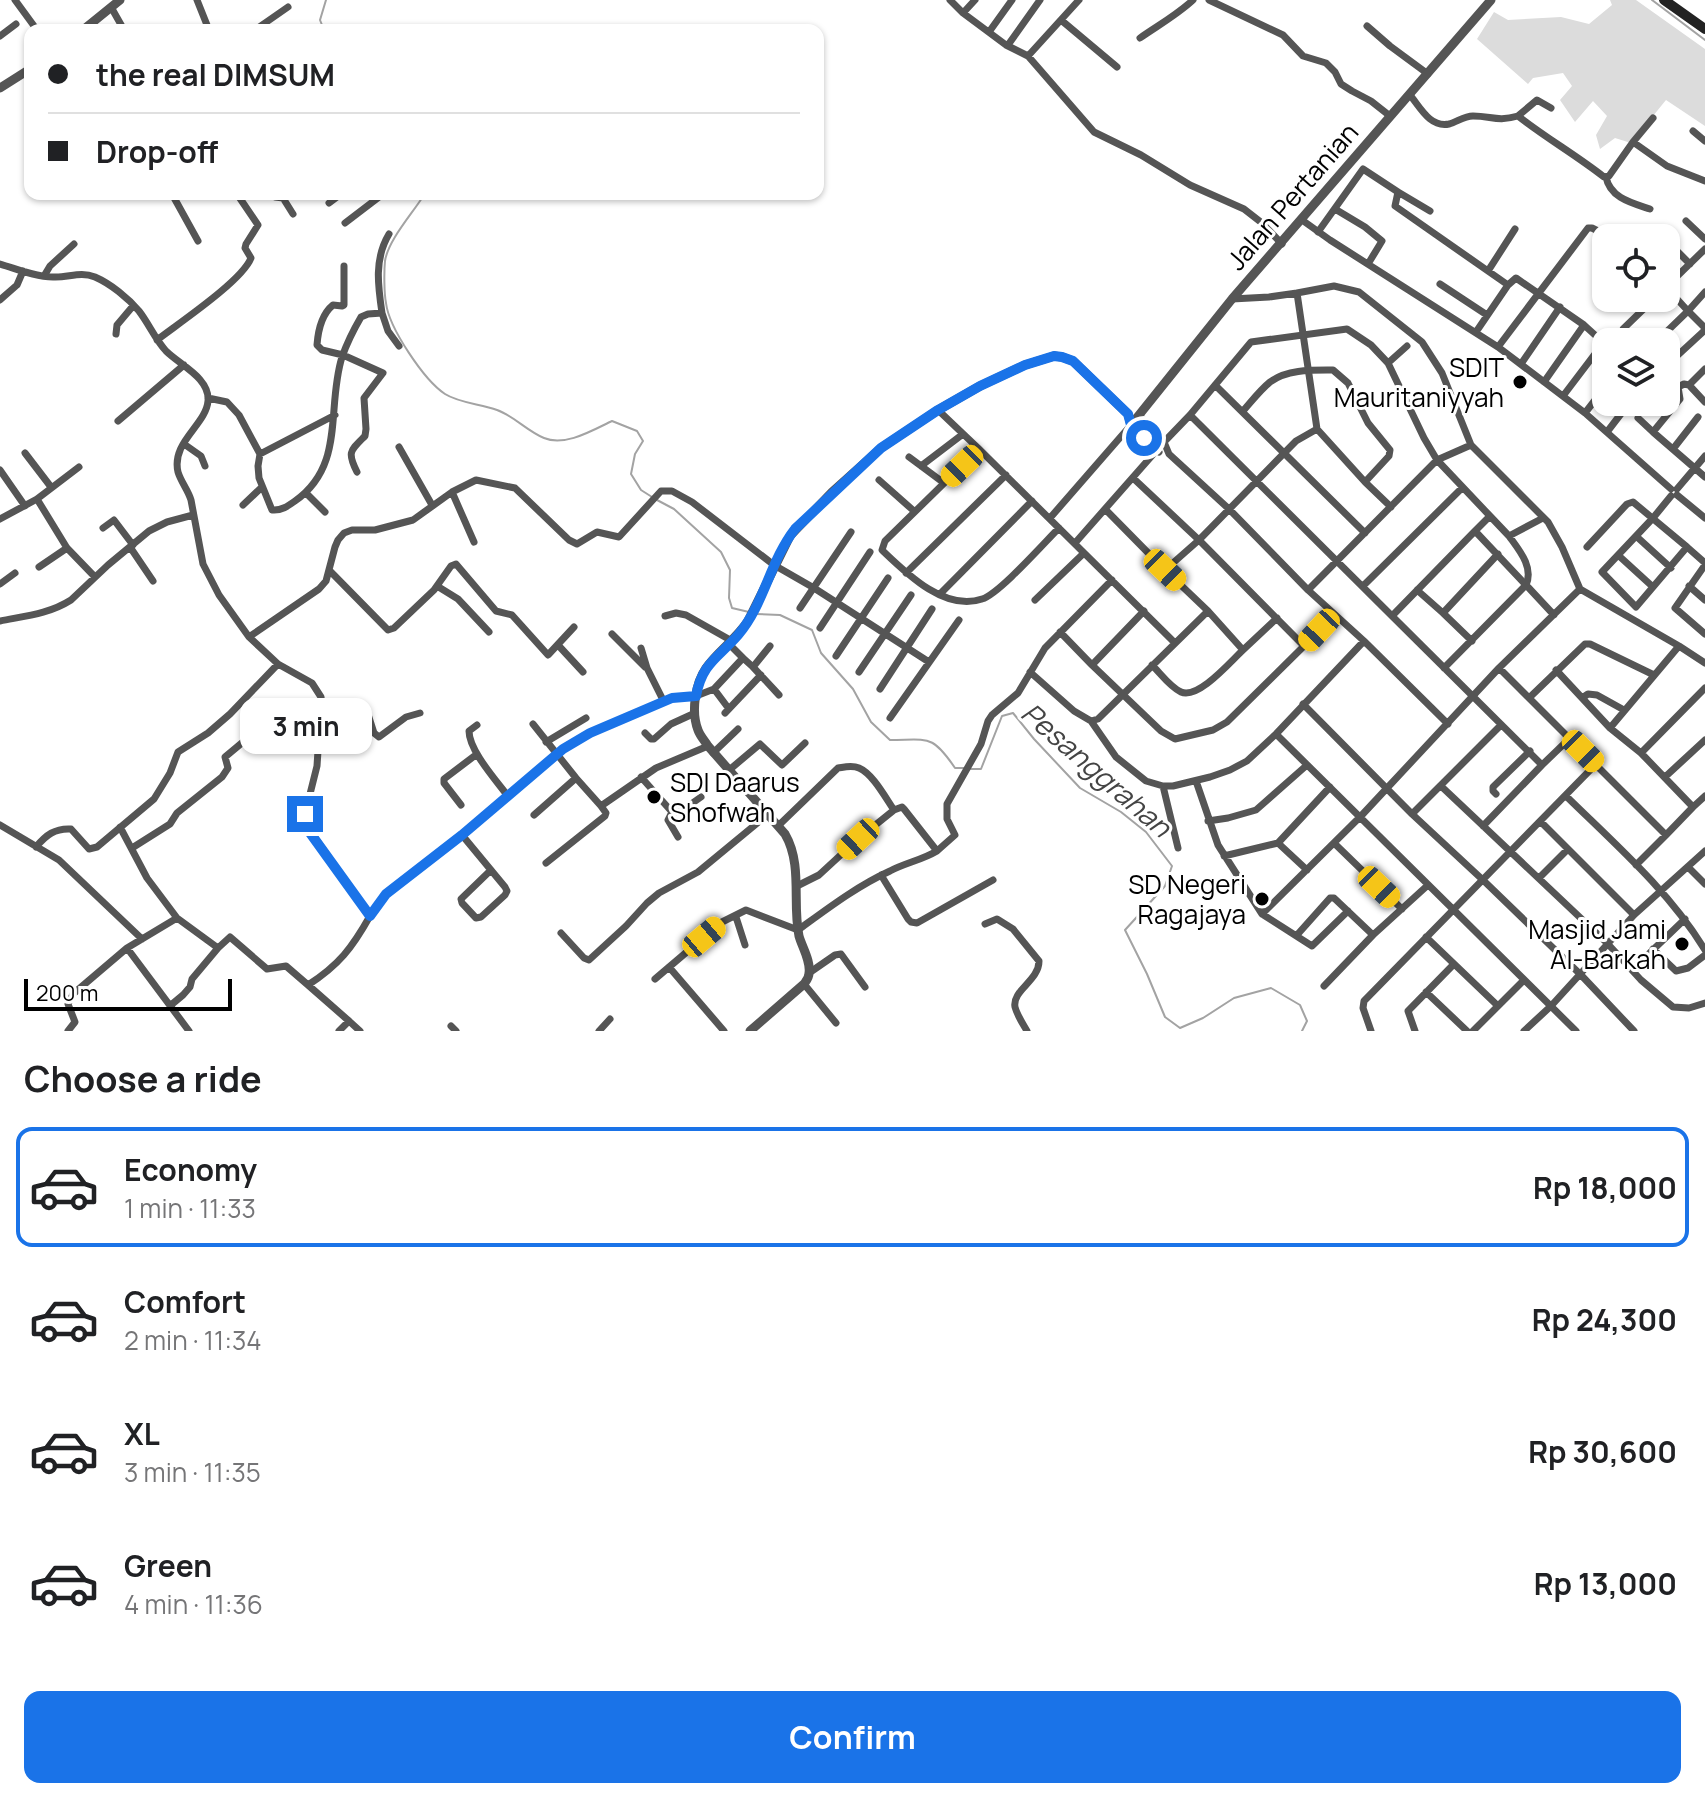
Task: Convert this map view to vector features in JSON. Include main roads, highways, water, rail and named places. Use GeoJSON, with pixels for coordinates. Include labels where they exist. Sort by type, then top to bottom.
{"type":"FeatureCollection","features":[{"type":"Feature","properties":{"kind":"main road"},"geometry":{"type":"LineString","coordinates":[[1664,0],[1705,29]]}},
{"type":"Feature","properties":{"kind":"waterway","name":"Pesanggrahan"},"geometry":{"type":"LineString","coordinates":[[322,24],[326,0]]}},
{"type":"Feature","properties":{"kind":"waterway"},"geometry":{"type":"LineString","coordinates":[[1652,0],[1705,40]]}},
{"type":"Feature","properties":{"kind":"waterway","name":"Pesanggrahan"},"geometry":{"type":"LineString","coordinates":[[421,200],[390,245],[384,276],[389,314],[400,339],[418,366],[445,394],[503,413],[544,438],[570,439],[612,421],[637,431],[643,441],[635,454],[631,474],[641,490],[652,497]]}},
{"type":"Feature","properties":{"kind":"waterway","name":"Pesanggrahan"},"geometry":{"type":"LineString","coordinates":[[657,500],[674,509],[721,552],[730,570],[729,598],[732,608],[749,612]]}},
{"type":"Feature","properties":{"kind":"waterway","name":"Pesanggrahan"},"geometry":{"type":"LineString","coordinates":[[755,614],[780,615],[812,630],[821,653],[853,689],[871,722],[890,740],[928,741],[941,749],[955,768],[965,768]]}},
{"type":"Feature","properties":{"kind":"waterway","name":"Pesanggrahan"},"geometry":{"type":"LineString","coordinates":[[971,769],[981,769],[1002,716],[1013,713],[1080,788],[1121,812],[1146,832],[1172,866],[1165,886],[1125,930],[1165,1017],[1180,1028],[1203,1018],[1234,998],[1271,988],[1300,1005],[1307,1021],[1302,1031]]}},
{"type":"Feature","properties":{"kind":"place","name":"SDIT Mauritaniyyah"},"geometry":{"type":"Point","coordinates":[1520,382]}},
{"type":"Feature","properties":{"kind":"place","name":"SDI Daarus Shofwah"},"geometry":{"type":"Point","coordinates":[654,797]}},
{"type":"Feature","properties":{"kind":"place","name":"SD Negeri Ragajaya"},"geometry":{"type":"Point","coordinates":[1262,899]}},
{"type":"Feature","properties":{"kind":"place","name":"Masjid Jami Al-Barkah"},"geometry":{"type":"Point","coordinates":[1682,944]}}]}
